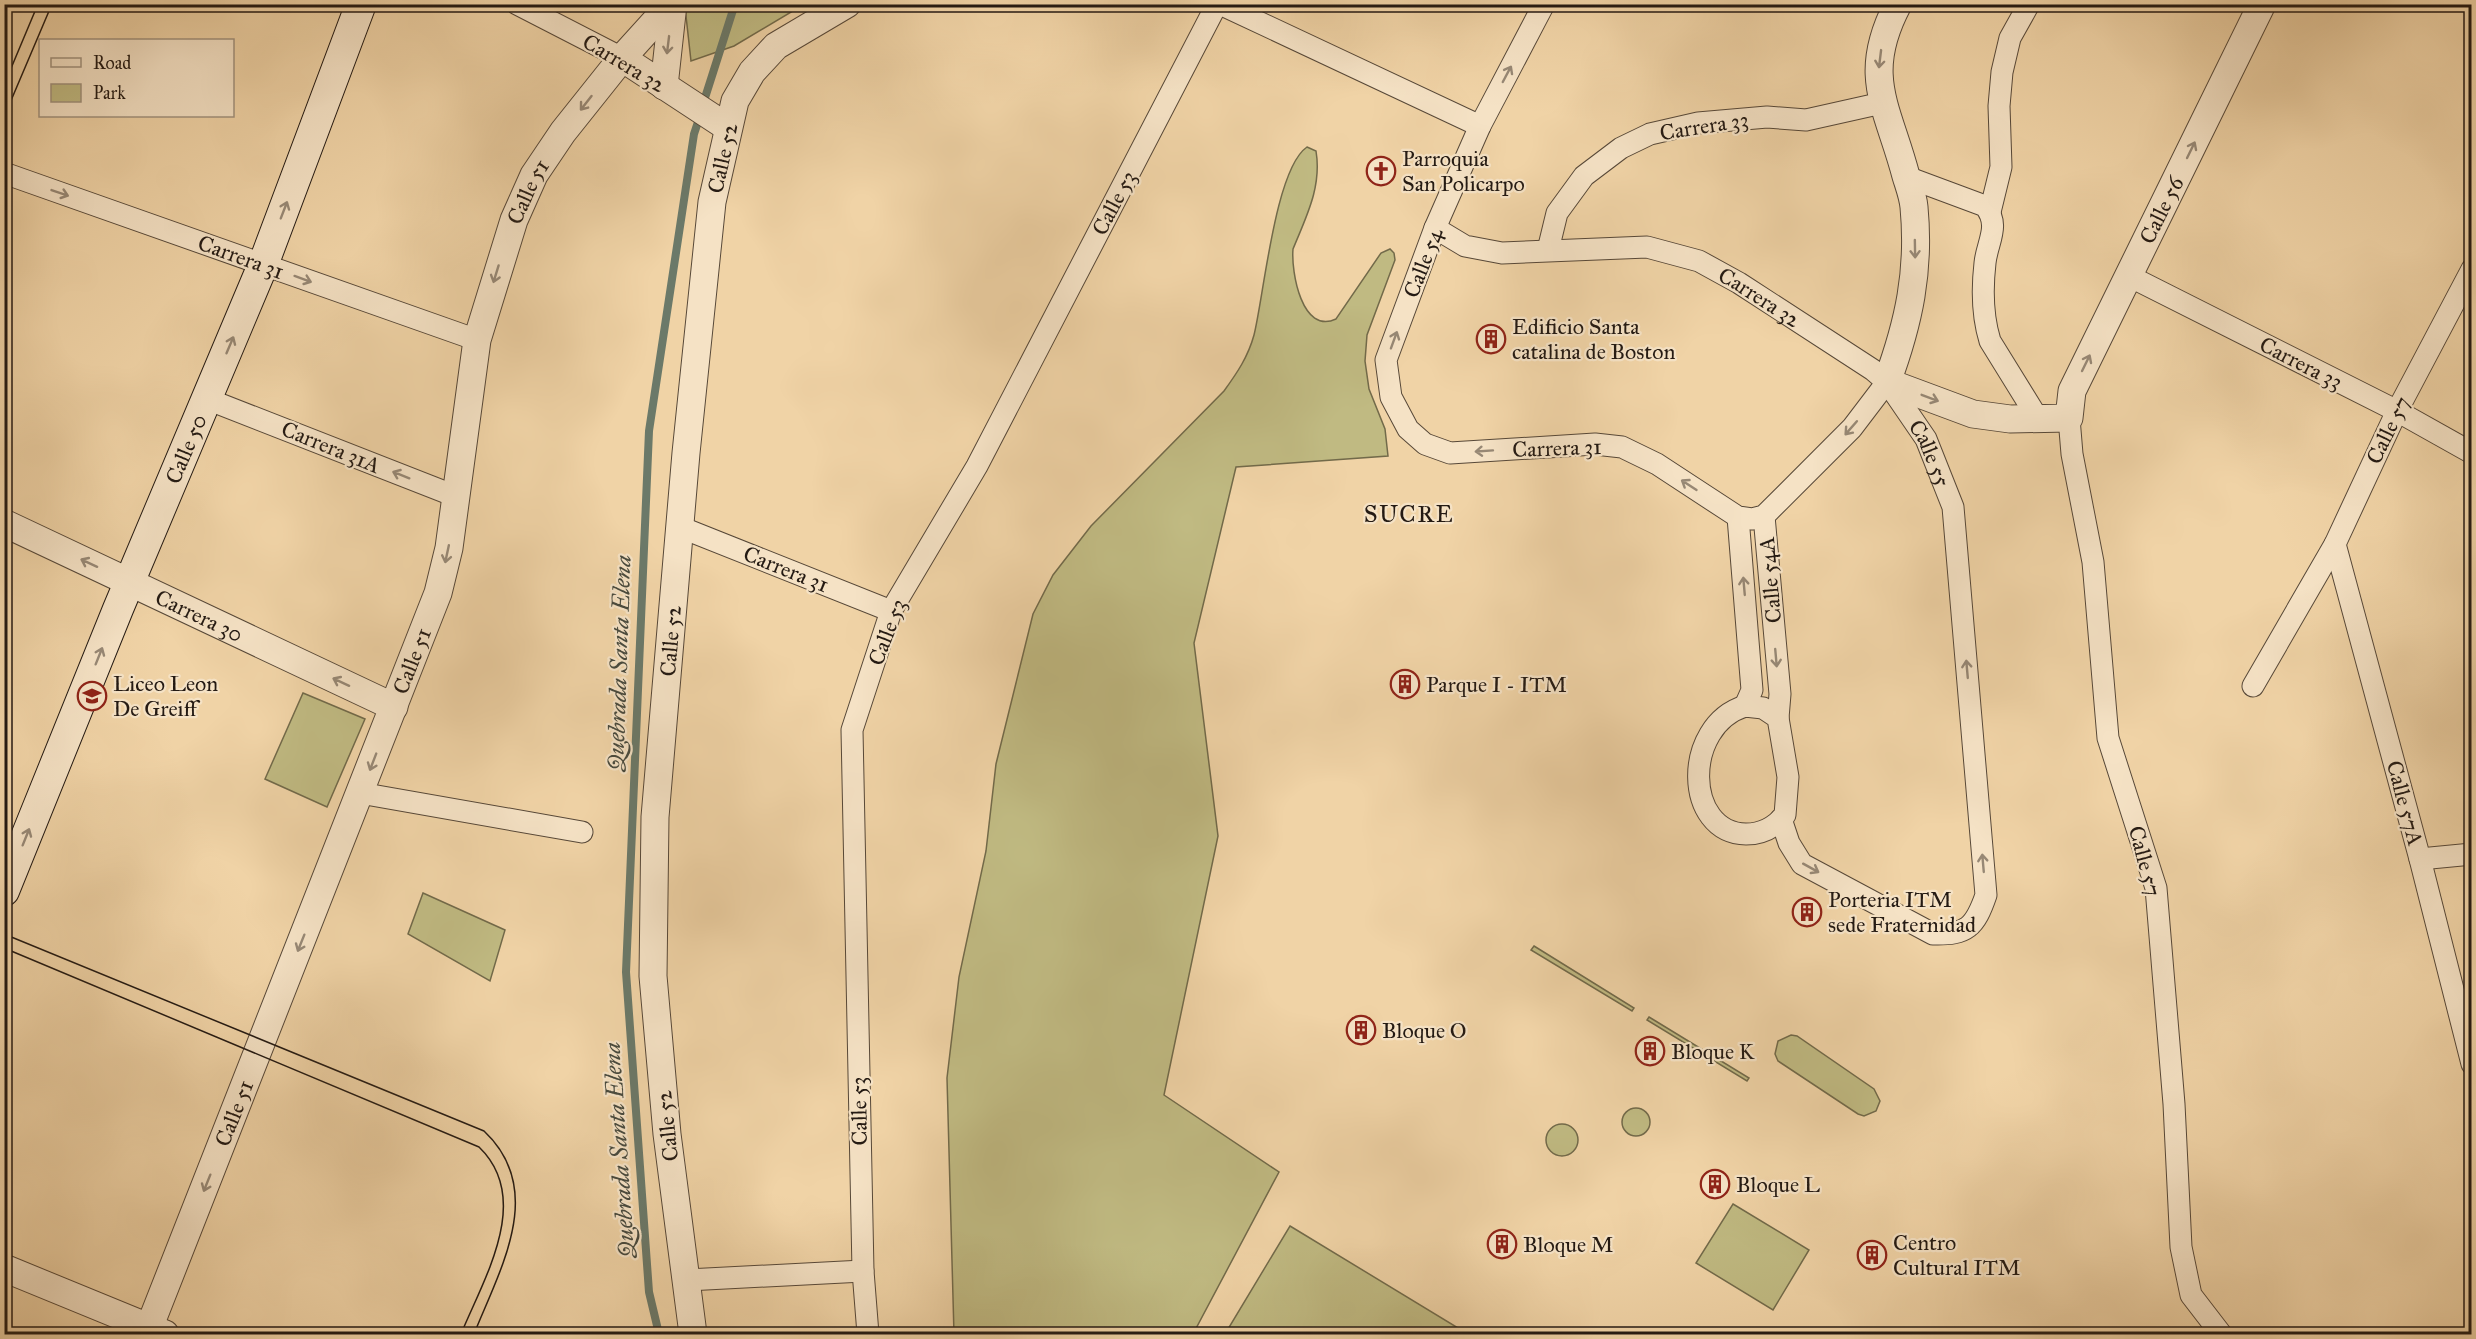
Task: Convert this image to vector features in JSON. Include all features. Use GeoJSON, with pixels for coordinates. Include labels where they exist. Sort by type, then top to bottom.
{"type":"FeatureCollection","features":[{"type":"Feature","properties":{"kind":"main road","name":"Calle 50"},"geometry":{"type":"LineString","coordinates":[[4,891],[263,265],[361,4]]}},
{"type":"Feature","properties":{"kind":"street","name":"Carrera 32"},"geometry":{"type":"LineString","coordinates":[[517,4],[622,57],[719,121]]}},
{"type":"Feature","properties":{"kind":"street","name":"Calle 51"},"geometry":{"type":"LineString","coordinates":[[154,1332],[438,593],[449,548],[477,340],[514,220],[534,175],[563,132],[622,57],[672,4]]}},
{"type":"Feature","properties":{"kind":"street"},"geometry":{"type":"LineString","coordinates":[[667,88],[672,4]]}},
{"type":"Feature","properties":{"kind":"street","name":"Calle 52"},"geometry":{"type":"LineString","coordinates":[[693,1335],[667,1134],[653,976],[656,817],[680,527],[719,121],[764,57],[803,28],[847,4]]}},
{"type":"Feature","properties":{"kind":"street"},"geometry":{"type":"LineString","coordinates":[[1219,4],[1480,126]]}},
{"type":"Feature","properties":{"kind":"street","name":"Calle 53"},"geometry":{"type":"LineString","coordinates":[[868,1335],[863,1271],[852,730],[891,611],[977,465],[1219,4]]}},
{"type":"Feature","properties":{"kind":"street","name":"Calle 54"},"geometry":{"type":"LineString","coordinates":[[1391,397],[1386,360],[1435,228],[1480,126],[1544,4]]}},
{"type":"Feature","properties":{"kind":"street"},"geometry":{"type":"LineString","coordinates":[[1887,382],[1907,324],[1915,263],[1914,205],[1882,103],[1878,64],[1886,27],[1898,4]]}},
{"type":"Feature","properties":{"kind":"street"},"geometry":{"type":"LineString","coordinates":[[2030,4],[2010,38],[2002,72],[1999,106],[2001,167],[1990,212],[1993,238],[1985,260],[1983,307],[1990,341],[2037,417]]}},
{"type":"Feature","properties":{"kind":"street","name":"Calle 56"},"geometry":{"type":"LineString","coordinates":[[2069,418],[2072,391],[2262,4]]}},
{"type":"Feature","properties":{"kind":"street","name":"Carrera 33"},"geometry":{"type":"LineString","coordinates":[[1548,250],[1557,213],[1584,176],[1621,148],[1650,134],[1698,123],[1767,117],[1806,120],[1882,103]]}},
{"type":"Feature","properties":{"kind":"street","name":"Carrera 31"},"geometry":{"type":"LineString","coordinates":[[4,173],[477,340]]}},
{"type":"Feature","properties":{"kind":"street"},"geometry":{"type":"LineString","coordinates":[[1907,177],[1985,206],[1990,212]]}},
{"type":"Feature","properties":{"kind":"street","name":"Carrera 32"},"geometry":{"type":"LineString","coordinates":[[1435,228],[1465,246],[1502,253],[1647,247],[1699,261],[1749,289],[1864,363],[1887,382],[1973,414],[2010,419],[2069,418]]}},
{"type":"Feature","properties":{"kind":"street","name":"Calle 57"},"geometry":{"type":"LineString","coordinates":[[2253,686],[2335,544],[2397,411],[2472,268]]}},
{"type":"Feature","properties":{"kind":"street","name":"Carrera 33"},"geometry":{"type":"LineString","coordinates":[[2129,276],[2397,411],[2472,453]]}},
{"type":"Feature","properties":{"kind":"street","name":"Calle 54A"},"geometry":{"type":"LineString","coordinates":[[1778,718],[1780,694],[1764,516],[1852,428],[1887,382]]}},
{"type":"Feature","properties":{"kind":"street","name":"Calle 55"},"geometry":{"type":"LineString","coordinates":[[1781,819],[1795,855],[1802,864],[1933,934],[1957,935],[1977,920],[1986,895],[1953,507],[1926,439],[1887,382]]}},
{"type":"Feature","properties":{"kind":"street","name":"Carrera 31"},"geometry":{"type":"LineString","coordinates":[[1391,397],[1408,429],[1425,444],[1450,453],[1595,444],[1622,447],[1657,464],[1738,517]]}},
{"type":"Feature","properties":{"kind":"street","name":"Carrera 31A"},"geometry":{"type":"LineString","coordinates":[[207,399],[455,496]]}},
{"type":"Feature","properties":{"kind":"street","name":"Calle 57"},"geometry":{"type":"LineString","coordinates":[[2069,418],[2072,454],[2093,562],[2108,738],[2156,888],[2174,1104],[2181,1247],[2191,1295],[2221,1335]]}},
{"type":"Feature","properties":{"kind":"street"},"geometry":{"type":"LineString","coordinates":[[1738,517],[1752,519],[1764,516]]}},
{"type":"Feature","properties":{"kind":"street","name":"Calle 54A"},"geometry":{"type":"LineString","coordinates":[[1738,517],[1752,690],[1745,706]]}},
{"type":"Feature","properties":{"kind":"street","name":"Carrera 30"},"geometry":{"type":"LineString","coordinates":[[4,523],[394,707]]}},
{"type":"Feature","properties":{"kind":"street","name":"Carrera 31"},"geometry":{"type":"LineString","coordinates":[[680,527],[891,611]]}},
{"type":"Feature","properties":{"kind":"street","name":"Calle 57A"},"geometry":{"type":"LineString","coordinates":[[2335,544],[2420,859],[2472,1064]]}},
{"type":"Feature","properties":{"kind":"street"},"geometry":{"type":"LineString","coordinates":[[1745,706],[1763,708],[1778,718],[1788,777],[1785,815],[1771,828],[1756,834],[1728,832],[1709,814],[1703,800],[1699,770],[1701,748],[1710,732],[1724,717],[1745,706]]}},
{"type":"Feature","properties":{"kind":"street"},"geometry":{"type":"LineString","coordinates":[[360,793],[582,832]]}},
{"type":"Feature","properties":{"kind":"street"},"geometry":{"type":"LineString","coordinates":[[2420,859],[2472,854]]}},
{"type":"Feature","properties":{"kind":"street"},"geometry":{"type":"LineString","coordinates":[[4,1269],[154,1332]]}},
{"type":"Feature","properties":{"kind":"street"},"geometry":{"type":"LineString","coordinates":[[687,1280],[863,1271]]}},
{"type":"Feature","properties":{"kind":"green space"},"geometry":{"type":"Polygon","coordinates":[[[687,4],[803,5],[734,46],[691,61],[685,7],[687,4]]]}},
{"type":"Feature","properties":{"kind":"green space"},"geometry":{"type":"Polygon","coordinates":[[[1307,147],[1316,151],[1317,177],[1312,202],[1293,249],[1293,259],[1297,285],[1307,310],[1315,318],[1324,322],[1336,319],[1381,253],[1390,249],[1394,253],[1395,260],[1367,335],[1365,361],[1369,389],[1385,429],[1388,456],[1236,467],[1194,643],[1218,836],[1164,1095],[1279,1172],[1193,1334],[954,1334],[947,1078],[959,977],[986,851],[996,764],[1033,614],[1053,575],[1091,526],[1224,391],[1242,364],[1254,335],[1279,206],[1296,160],[1307,147]]]}},
{"type":"Feature","properties":{"kind":"green space"},"geometry":{"type":"Polygon","coordinates":[[[303,693],[365,719],[327,807],[265,779],[303,693]]]}},
{"type":"Feature","properties":{"kind":"green space"},"geometry":{"type":"Polygon","coordinates":[[[423,893],[505,930],[490,981],[408,934],[423,893]]]}},
{"type":"Feature","properties":{"kind":"green space"},"geometry":{"type":"Polygon","coordinates":[[[1534,946],[1634,1008],[1632,1011],[1531,950],[1534,946]]]}},
{"type":"Feature","properties":{"kind":"green space"},"geometry":{"type":"Polygon","coordinates":[[[1649,1017],[1749,1078],[1747,1081],[1647,1020],[1649,1017]]]}},
{"type":"Feature","properties":{"kind":"green space"},"geometry":{"type":"Polygon","coordinates":[[[1791,1035],[1797,1036],[1874,1089],[1880,1101],[1876,1111],[1864,1116],[1858,1114],[1778,1061],[1775,1054],[1778,1041],[1791,1035]]]}},
{"type":"Feature","properties":{"kind":"green space"},"geometry":{"type":"Polygon","coordinates":[[[1636,1108],[1646,1112],[1650,1122],[1646,1132],[1636,1136],[1626,1132],[1622,1122],[1626,1112],[1636,1108]]]}},
{"type":"Feature","properties":{"kind":"green space"},"geometry":{"type":"Polygon","coordinates":[[[1562,1124],[1573,1129],[1578,1140],[1573,1151],[1562,1156],[1551,1151],[1546,1140],[1551,1129],[1562,1124]]]}},
{"type":"Feature","properties":{"kind":"green space"},"geometry":{"type":"Polygon","coordinates":[[[1733,1204],[1809,1250],[1773,1310],[1696,1263],[1733,1204]]]}},
{"type":"Feature","properties":{"kind":"green space"},"geometry":{"type":"Polygon","coordinates":[[[1290,1226],[1468,1334],[1225,1334],[1290,1226]]]}},
{"type":"Feature","properties":{"kind":"waterway","name":"Quebrada Santa Elena"},"geometry":{"type":"LineString","coordinates":[[703,104],[733,10],[741,4]]}},
{"type":"Feature","properties":{"kind":"waterway","name":"Quebrada Santa Elena"},"geometry":{"type":"LineString","coordinates":[[659,1334],[649,1292],[626,972],[649,431],[694,134],[700,116]]}},
{"type":"Feature","properties":{"kind":"tram line"},"geometry":{"type":"LineString","coordinates":[[4,85],[38,4]]}},
{"type":"Feature","properties":{"kind":"tram line"},"geometry":{"type":"LineString","coordinates":[[4,117],[52,4]]}},
{"type":"Feature","properties":{"kind":"tram line"},"geometry":{"type":"LineString","coordinates":[[4,934],[484,1131],[503,1154],[513,1178],[515,1204],[512,1230],[505,1257],[474,1334]]}},
{"type":"Feature","properties":{"kind":"tram line"},"geometry":{"type":"LineString","coordinates":[[4,948],[479,1147],[495,1168],[502,1190],[503,1214],[499,1239],[491,1264],[461,1334]]}},
{"type":"Feature","properties":{"kind":"place","name":"Parroquia San Policarpo"},"geometry":{"type":"Point","coordinates":[1381,171]}},
{"type":"Feature","properties":{"kind":"place","name":"Edificio Santa catalina de Boston"},"geometry":{"type":"Point","coordinates":[1491,339]}},
{"type":"Feature","properties":{"kind":"place","name":"Parque I - ITM"},"geometry":{"type":"Point","coordinates":[1405,684]}},
{"type":"Feature","properties":{"kind":"place","name":"Liceo Leon De Greiff"},"geometry":{"type":"Point","coordinates":[92,696]}},
{"type":"Feature","properties":{"kind":"place","name":"Porteria ITM sede Fraternidad"},"geometry":{"type":"Point","coordinates":[1807,912]}},
{"type":"Feature","properties":{"kind":"place","name":"Bloque O"},"geometry":{"type":"Point","coordinates":[1361,1030]}},
{"type":"Feature","properties":{"kind":"place","name":"Bloque K"},"geometry":{"type":"Point","coordinates":[1650,1051]}},
{"type":"Feature","properties":{"kind":"place","name":"Bloque L"},"geometry":{"type":"Point","coordinates":[1715,1184]}},
{"type":"Feature","properties":{"kind":"place","name":"Bloque M"},"geometry":{"type":"Point","coordinates":[1502,1244]}},
{"type":"Feature","properties":{"kind":"place","name":"Centro Cultural ITM"},"geometry":{"type":"Point","coordinates":[1872,1255]}},
{"type":"Feature","properties":{"kind":"district","name":"SUCRE"},"geometry":{"type":"Point","coordinates":[1409,514]}}]}
